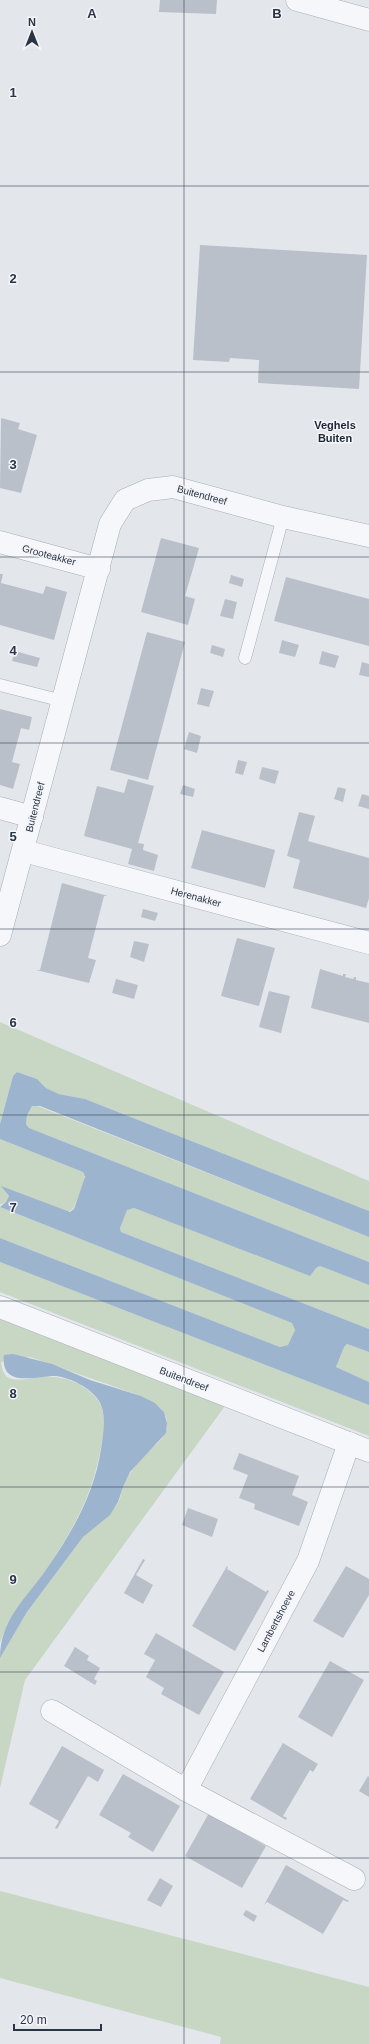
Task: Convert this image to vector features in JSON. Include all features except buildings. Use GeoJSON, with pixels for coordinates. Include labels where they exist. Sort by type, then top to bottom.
{"type":"FeatureCollection","features":[{"type":"Feature","properties":{"kind":"street"},"geometry":{"type":"LineString","coordinates":[[298,0],[369,20]]}},
{"type":"Feature","properties":{"kind":"street","name":"Buitendreef"},"geometry":{"type":"LineString","coordinates":[[0,935],[24,851],[110,524],[125,500],[148,490],[173,487],[283,517],[369,536]]}},
{"type":"Feature","properties":{"kind":"street","name":"Grooteakker"},"geometry":{"type":"LineString","coordinates":[[0,542],[99,569]]}},
{"type":"Feature","properties":{"kind":"street"},"geometry":{"type":"LineString","coordinates":[[0,808],[32,817]]}},
{"type":"Feature","properties":{"kind":"street","name":"Herenakker"},"geometry":{"type":"LineString","coordinates":[[24,851],[369,944]]}},
{"type":"Feature","properties":{"kind":"street","name":"Buitendreef"},"geometry":{"type":"LineString","coordinates":[[0,1307],[359,1447]]}},
{"type":"Feature","properties":{"kind":"street","name":"Lambertshoeve"},"geometry":{"type":"LineString","coordinates":[[186,1790],[308,1561],[359,1447]]}},
{"type":"Feature","properties":{"kind":"street"},"geometry":{"type":"LineString","coordinates":[[52,1711],[186,1790],[354,1879]]}},
{"type":"Feature","properties":{"kind":"lane"},"geometry":{"type":"LineString","coordinates":[[244,658],[283,517]]}},
{"type":"Feature","properties":{"kind":"lane"},"geometry":{"type":"LineString","coordinates":[[0,685],[63,701]]}},
{"type":"Feature","properties":{"kind":"green space"},"geometry":{"type":"Polygon","coordinates":[[[0,1022],[369,1181],[369,1211],[85,1099],[59,1094],[46,1088],[37,1079],[17,1072],[13,1076],[0,1124],[0,1022]]]}},
{"type":"Feature","properties":{"kind":"green space"},"geometry":{"type":"Polygon","coordinates":[[[35,1105],[369,1237],[369,1262],[29,1128],[26,1124],[27,1115],[30,1108],[35,1105]]]}},
{"type":"Feature","properties":{"kind":"green space"},"geometry":{"type":"Polygon","coordinates":[[[0,1139],[83,1172],[85,1180],[73,1209],[68,1212],[2,1187],[9,1196],[6,1202],[0,1205],[0,1139]]]}},
{"type":"Feature","properties":{"kind":"green space"},"geometry":{"type":"Polygon","coordinates":[[[0,1207],[292,1323],[295,1330],[288,1345],[280,1347],[0,1238],[0,1207]]]}},
{"type":"Feature","properties":{"kind":"green space"},"geometry":{"type":"Polygon","coordinates":[[[134,1208],[310,1275],[320,1266],[369,1285],[369,1329],[121,1232],[120,1228],[127,1209],[134,1208]]]}},
{"type":"Feature","properties":{"kind":"green space"},"geometry":{"type":"Polygon","coordinates":[[[0,1262],[369,1405],[369,1436],[0,1292],[0,1262]]]}},
{"type":"Feature","properties":{"kind":"green space"},"geometry":{"type":"Polygon","coordinates":[[[0,1319],[225,1406],[25,1680],[0,1788],[0,1658],[27,1612],[83,1537],[110,1513],[118,1503],[123,1487],[130,1474],[143,1457],[162,1438],[167,1428],[167,1423],[162,1409],[141,1396],[30,1357],[1,1362],[4,1373],[7,1377],[12,1379],[22,1380],[41,1377],[54,1377],[67,1379],[79,1384],[91,1392],[101,1405],[104,1421],[99,1457],[84,1504],[61,1547],[13,1615],[0,1643],[0,1319]]]}},
{"type":"Feature","properties":{"kind":"green space"},"geometry":{"type":"Polygon","coordinates":[[[347,1344],[369,1352],[369,1382],[336,1367],[344,1347],[347,1344]]]}},
{"type":"Feature","properties":{"kind":"green space"},"geometry":{"type":"Polygon","coordinates":[[[0,1891],[369,1987],[369,2044],[220,2044],[221,2037],[0,1978],[0,1891]]]}},
{"type":"Feature","properties":{"kind":"water"},"geometry":{"type":"Polygon","coordinates":[[[17,1072],[37,1079],[46,1088],[59,1094],[85,1099],[369,1211],[369,1237],[40,1106],[32,1106],[27,1115],[26,1124],[29,1128],[369,1262],[369,1285],[320,1266],[316,1268],[310,1276],[134,1208],[127,1210],[120,1228],[121,1232],[369,1329],[369,1352],[347,1344],[344,1347],[336,1367],[369,1382],[369,1405],[0,1262],[0,1238],[280,1347],[288,1345],[295,1330],[292,1323],[0,1207],[6,1202],[9,1196],[1,1186],[70,1212],[74,1209],[85,1177],[83,1172],[0,1139],[0,1124],[13,1076],[17,1072]]]}},
{"type":"Feature","properties":{"kind":"water"},"geometry":{"type":"Polygon","coordinates":[[[13,1354],[52,1364],[90,1380],[141,1396],[155,1403],[164,1412],[167,1423],[166,1433],[130,1472],[118,1502],[110,1515],[83,1537],[27,1612],[0,1658],[1,1645],[8,1623],[43,1574],[80,1515],[98,1466],[104,1425],[103,1412],[99,1401],[86,1388],[74,1381],[56,1376],[31,1378],[14,1377],[8,1373],[4,1366],[4,1355],[13,1354]]]}},
{"type":"Feature","properties":{"kind":"district","name":"Veghels Buiten"},"geometry":{"type":"Point","coordinates":[335,431]}}]}
